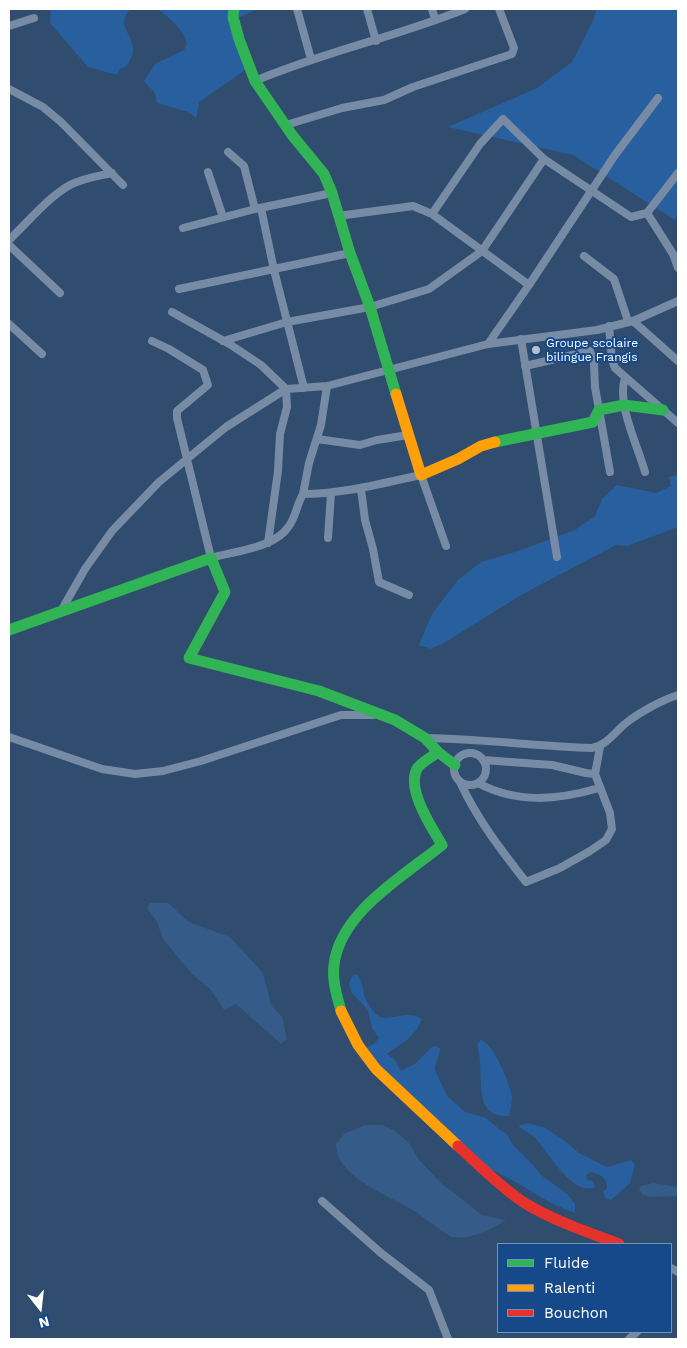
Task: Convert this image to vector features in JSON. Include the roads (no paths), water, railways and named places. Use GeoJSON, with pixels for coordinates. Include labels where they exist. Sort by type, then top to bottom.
{"type":"FeatureCollection","features":[{"type":"Feature","properties":{"kind":"street"},"geometry":{"type":"LineString","coordinates":[[234,9],[233,17],[255,81],[267,100],[324,174],[332,193],[350,253],[370,307],[408,434],[446,546]]}},
{"type":"Feature","properties":{"kind":"street"},"geometry":{"type":"LineString","coordinates":[[296,9],[311,59]]}},
{"type":"Feature","properties":{"kind":"street"},"geometry":{"type":"LineString","coordinates":[[367,9],[376,41]]}},
{"type":"Feature","properties":{"kind":"street"},"geometry":{"type":"LineString","coordinates":[[432,9],[435,19]]}},
{"type":"Feature","properties":{"kind":"street"},"geometry":{"type":"LineString","coordinates":[[255,81],[311,59],[376,41],[465,9]]}},
{"type":"Feature","properties":{"kind":"street"},"geometry":{"type":"LineString","coordinates":[[286,125],[342,108],[384,100],[414,87],[512,54],[514,48],[499,9]]}},
{"type":"Feature","properties":{"kind":"street"},"geometry":{"type":"LineString","coordinates":[[9,26],[34,18]]}},
{"type":"Feature","properties":{"kind":"street"},"geometry":{"type":"LineString","coordinates":[[9,89],[43,107],[79,139],[123,185]]}},
{"type":"Feature","properties":{"kind":"street"},"geometry":{"type":"LineString","coordinates":[[488,344],[615,155],[658,98]]}},
{"type":"Feature","properties":{"kind":"street"},"geometry":{"type":"LineString","coordinates":[[432,214],[480,144],[503,119],[544,159],[631,217],[647,213],[678,173]]}},
{"type":"Feature","properties":{"kind":"street"},"geometry":{"type":"LineString","coordinates":[[228,152],[244,166],[258,208],[304,388]]}},
{"type":"Feature","properties":{"kind":"street"},"geometry":{"type":"LineString","coordinates":[[223,341],[288,322],[370,307],[429,289],[482,251],[544,159]]}},
{"type":"Feature","properties":{"kind":"street"},"geometry":{"type":"LineString","coordinates":[[208,172],[223,217]]}},
{"type":"Feature","properties":{"kind":"street"},"geometry":{"type":"LineString","coordinates":[[9,240],[58,193],[71,184],[112,173]]}},
{"type":"Feature","properties":{"kind":"street"},"geometry":{"type":"LineString","coordinates":[[183,228],[258,208],[332,193]]}},
{"type":"Feature","properties":{"kind":"street"},"geometry":{"type":"LineString","coordinates":[[338,216],[413,206],[432,214],[529,285]]}},
{"type":"Feature","properties":{"kind":"street"},"geometry":{"type":"LineString","coordinates":[[647,213],[673,254],[678,268]]}},
{"type":"Feature","properties":{"kind":"street"},"geometry":{"type":"LineString","coordinates":[[9,245],[60,293]]}},
{"type":"Feature","properties":{"kind":"street"},"geometry":{"type":"LineString","coordinates":[[179,289],[350,253]]}},
{"type":"Feature","properties":{"kind":"street"},"geometry":{"type":"LineString","coordinates":[[584,256],[614,279],[631,321],[678,362]]}},
{"type":"Feature","properties":{"kind":"street"},"geometry":{"type":"LineString","coordinates":[[61,611],[84,569],[112,531],[159,482],[226,427],[286,389],[326,386],[488,344],[598,330],[631,321],[678,301]]}},
{"type":"Feature","properties":{"kind":"street"},"geometry":{"type":"LineString","coordinates":[[172,312],[261,364],[286,389],[287,407],[280,434],[278,471],[268,543]]}},
{"type":"Feature","properties":{"kind":"street"},"geometry":{"type":"LineString","coordinates":[[9,324],[42,354]]}},
{"type":"Feature","properties":{"kind":"street"},"geometry":{"type":"LineString","coordinates":[[610,326],[612,360],[615,368],[678,423]]}},
{"type":"Feature","properties":{"kind":"street"},"geometry":{"type":"LineString","coordinates":[[521,339],[556,556]]}},
{"type":"Feature","properties":{"kind":"street"},"geometry":{"type":"LineString","coordinates":[[152,341],[203,370],[208,385],[178,411],[177,418],[211,558],[225,592],[189,658],[319,691],[380,716],[395,720],[425,738],[438,752],[455,765]]}},
{"type":"Feature","properties":{"kind":"street"},"geometry":{"type":"LineString","coordinates":[[525,366],[590,351],[594,363],[599,410],[610,472]]}},
{"type":"Feature","properties":{"kind":"street"},"geometry":{"type":"LineString","coordinates":[[625,378],[622,387],[624,405],[645,472]]}},
{"type":"Feature","properties":{"kind":"street"},"geometry":{"type":"LineString","coordinates":[[9,630],[211,558],[278,539],[289,527],[303,494],[309,464],[321,425],[326,386]]}},
{"type":"Feature","properties":{"kind":"street"},"geometry":{"type":"LineString","coordinates":[[599,410],[624,405],[663,410]]}},
{"type":"Feature","properties":{"kind":"street"},"geometry":{"type":"LineString","coordinates":[[303,494],[361,489],[422,475],[458,459],[481,446],[593,422],[599,410]]}},
{"type":"Feature","properties":{"kind":"street"},"geometry":{"type":"LineString","coordinates":[[317,439],[360,445],[408,434]]}},
{"type":"Feature","properties":{"kind":"street"},"geometry":{"type":"LineString","coordinates":[[361,489],[365,520],[379,582],[409,595]]}},
{"type":"Feature","properties":{"kind":"street"},"geometry":{"type":"LineString","coordinates":[[328,538],[331,493]]}},
{"type":"Feature","properties":{"kind":"street"},"geometry":{"type":"LineString","coordinates":[[425,738],[474,739],[556,747],[600,747],[627,722],[668,698],[678,695]]}},
{"type":"Feature","properties":{"kind":"street"},"geometry":{"type":"LineString","coordinates":[[9,737],[102,769],[135,774],[163,771],[201,761],[341,715],[380,716]]}},
{"type":"Feature","properties":{"kind":"street"},"geometry":{"type":"LineString","coordinates":[[595,774],[552,764],[483,760],[473,754],[467,754],[458,760],[455,765],[456,777],[472,807],[526,882],[560,868],[606,840],[612,829],[610,813],[595,774],[600,747]]}},
{"type":"Feature","properties":{"kind":"street"},"geometry":{"type":"LineString","coordinates":[[438,752],[417,768],[413,780],[424,814],[442,845],[364,909],[350,926],[337,951],[334,963],[336,991],[340,1006],[352,1033],[375,1068],[485,1173],[531,1207],[616,1243]]}},
{"type":"Feature","properties":{"kind":"street"},"geometry":{"type":"LineString","coordinates":[[460,782],[469,785],[478,783],[483,779],[486,773],[486,766],[483,760]]}},
{"type":"Feature","properties":{"kind":"street"},"geometry":{"type":"LineString","coordinates":[[478,783],[501,794],[528,798],[574,795],[599,788]]}},
{"type":"Feature","properties":{"kind":"street"},"geometry":{"type":"LineString","coordinates":[[322,1201],[381,1253],[429,1290],[448,1339]]}},
{"type":"Feature","properties":{"kind":"place","name":"Groupe scolaire bilingue Frangis"},"geometry":{"type":"Point","coordinates":[536,350]}}]}
